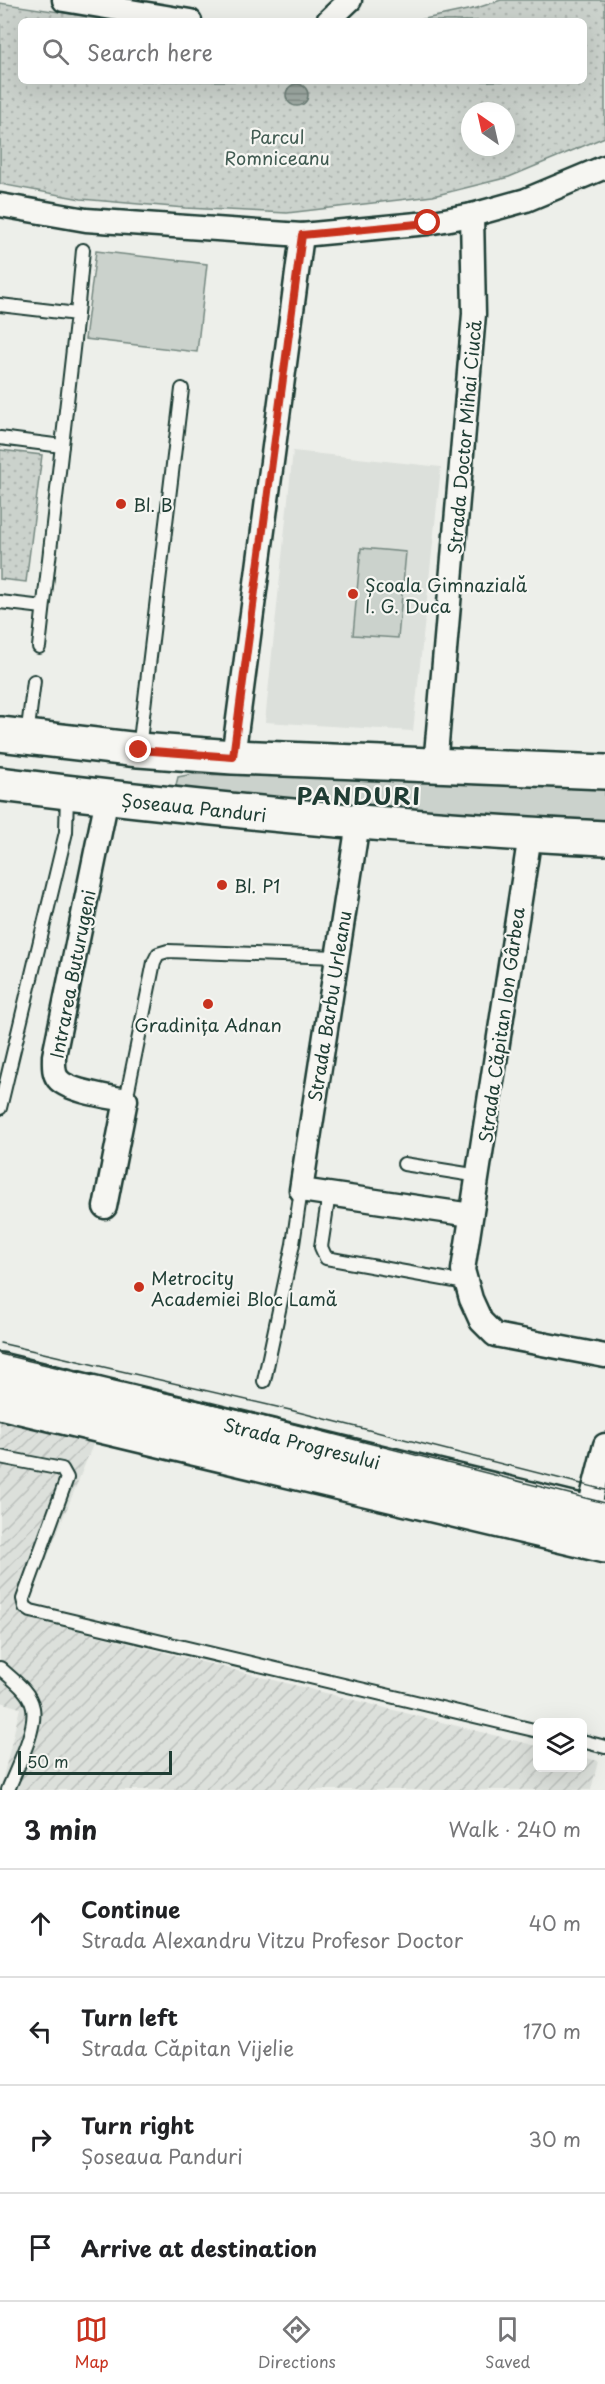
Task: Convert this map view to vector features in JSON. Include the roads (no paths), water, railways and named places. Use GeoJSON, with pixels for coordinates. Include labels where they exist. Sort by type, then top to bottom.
{"type":"FeatureCollection","features":[{"type":"Feature","properties":{"kind":"main road"},"geometry":{"type":"LineString","coordinates":[[13,735],[154,752],[233,757],[605,772]]}},
{"type":"Feature","properties":{"kind":"main road"},"geometry":{"type":"LineString","coordinates":[[154,752],[161,803]]}},
{"type":"Feature","properties":{"kind":"main road","name":"Șoseaua Panduri"},"geometry":{"type":"LineString","coordinates":[[0,784],[107,798],[358,823],[605,838]]}},
{"type":"Feature","properties":{"kind":"main road","name":"Strada Progresului"},"geometry":{"type":"LineString","coordinates":[[0,1370],[595,1529]]}},
{"type":"Feature","properties":{"kind":"main road","name":"Strada Progresului"},"geometry":{"type":"LineString","coordinates":[[0,1402],[595,1529]]}},
{"type":"Feature","properties":{"kind":"street"},"geometry":{"type":"LineString","coordinates":[[64,0],[172,18]]}},
{"type":"Feature","properties":{"kind":"street"},"geometry":{"type":"LineString","coordinates":[[331,18],[350,0]]}},
{"type":"Feature","properties":{"kind":"street"},"geometry":{"type":"LineString","coordinates":[[0,205],[86,220],[302,235],[378,228],[472,215],[526,200],[605,167]]}},
{"type":"Feature","properties":{"kind":"street","name":"Strada Doctor Mihai Ciucă"},"geometry":{"type":"LineString","coordinates":[[435,766],[474,314],[472,215]]}},
{"type":"Feature","properties":{"kind":"street"},"geometry":{"type":"LineString","coordinates":[[233,757],[302,235]]}},
{"type":"Feature","properties":{"kind":"street","name":"Intrarea Buturugeni"},"geometry":{"type":"LineString","coordinates":[[107,798],[56,1045],[54,1068],[58,1079],[73,1088],[126,1100]]}},
{"type":"Feature","properties":{"kind":"street","name":"Strada Barbu Urleanu"},"geometry":{"type":"LineString","coordinates":[[301,1190],[358,823]]}},
{"type":"Feature","properties":{"kind":"street","name":"Strada Căpitan Ion Gârbea"},"geometry":{"type":"LineString","coordinates":[[466,1283],[463,1270],[530,835]]}},
{"type":"Feature","properties":{"kind":"street"},"geometry":{"type":"LineString","coordinates":[[105,1207],[126,1100]]}},
{"type":"Feature","properties":{"kind":"street"},"geometry":{"type":"LineString","coordinates":[[301,1190],[471,1215]]}},
{"type":"Feature","properties":{"kind":"street"},"geometry":{"type":"LineString","coordinates":[[466,1283],[481,1321],[495,1335],[605,1356]]}},
{"type":"Feature","properties":{"kind":"street"},"geometry":{"type":"LineString","coordinates":[[595,1529],[605,1445]]}},
{"type":"Feature","properties":{"kind":"lane"},"geometry":{"type":"LineString","coordinates":[[39,647],[83,250]]}},
{"type":"Feature","properties":{"kind":"lane"},"geometry":{"type":"LineString","coordinates":[[0,305],[77,314]]}},
{"type":"Feature","properties":{"kind":"lane"},"geometry":{"type":"LineString","coordinates":[[154,752],[182,389]]}},
{"type":"Feature","properties":{"kind":"lane"},"geometry":{"type":"LineString","coordinates":[[0,438],[62,446]]}},
{"type":"Feature","properties":{"kind":"lane"},"geometry":{"type":"LineString","coordinates":[[0,602],[43,607]]}},
{"type":"Feature","properties":{"kind":"lane"},"geometry":{"type":"LineString","coordinates":[[13,735],[34,681]]}},
{"type":"Feature","properties":{"kind":"lane"},"geometry":{"type":"LineString","coordinates":[[0,1108],[66,832],[67,793]]}},
{"type":"Feature","properties":{"kind":"lane"},"geometry":{"type":"LineString","coordinates":[[126,1100],[154,962],[159,954],[168,951],[337,957]]}},
{"type":"Feature","properties":{"kind":"lane"},"geometry":{"type":"LineString","coordinates":[[404,1164],[479,1176]]}},
{"type":"Feature","properties":{"kind":"lane"},"geometry":{"type":"LineString","coordinates":[[264,1381],[293,1244],[301,1190]]}},
{"type":"Feature","properties":{"kind":"lane"},"geometry":{"type":"LineString","coordinates":[[329,1194],[321,1247],[326,1258],[466,1283]]}},
{"type":"Feature","properties":{"kind":"lane"},"geometry":{"type":"LineString","coordinates":[[0,1457],[62,1469],[67,1478],[23,1599],[25,1607],[31,1611],[533,1730]]}},
{"type":"Feature","properties":{"kind":"lane"},"geometry":{"type":"LineString","coordinates":[[0,1668],[22,1689],[33,1707],[32,1727],[8,1790]]}},
{"type":"Feature","properties":{"kind":"lane"},"geometry":{"type":"LineString","coordinates":[[587,1742],[605,1746]]}},
{"type":"Feature","properties":{"kind":"tram line"},"geometry":{"type":"LineString","coordinates":[[0,1343],[290,1410],[605,1490]]}},
{"type":"Feature","properties":{"kind":"tram line"},"geometry":{"type":"LineString","coordinates":[[0,1354],[222,1406],[605,1503]]}},
{"type":"Feature","properties":{"kind":"place","name":"Bl. B"},"geometry":{"type":"Point","coordinates":[121,504]}},
{"type":"Feature","properties":{"kind":"place","name":"Școala Gimnazială I. G. Duca"},"geometry":{"type":"Point","coordinates":[353,594]}},
{"type":"Feature","properties":{"kind":"place","name":"Bl. P1"},"geometry":{"type":"Point","coordinates":[222,885]}},
{"type":"Feature","properties":{"kind":"place","name":"Gradinița Adnan"},"geometry":{"type":"Point","coordinates":[208,1004]}},
{"type":"Feature","properties":{"kind":"place","name":"Metrocity Academiei Bloc Lamă"},"geometry":{"type":"Point","coordinates":[139,1287]}},
{"type":"Feature","properties":{"kind":"district","name":"PANDURI"},"geometry":{"type":"Point","coordinates":[359,795]}},
{"type":"Feature","properties":{"kind":"park label","name":"Parcul Romniceanu"},"geometry":{"type":"Point","coordinates":[277,146]}}]}
